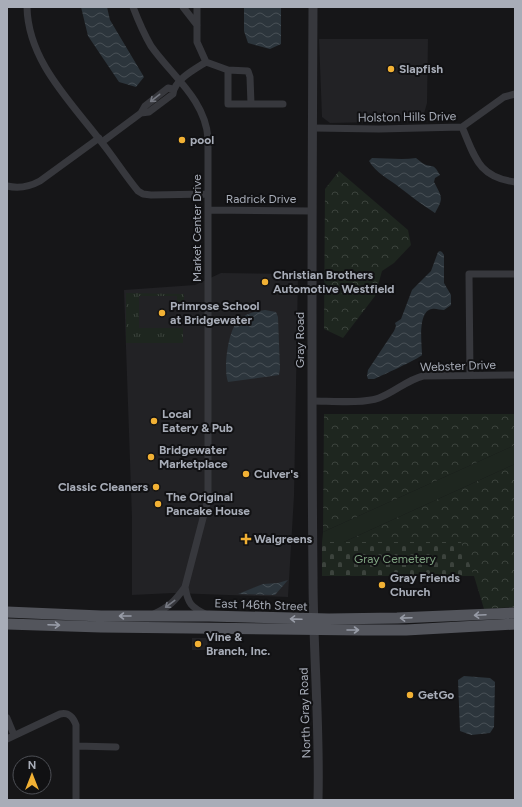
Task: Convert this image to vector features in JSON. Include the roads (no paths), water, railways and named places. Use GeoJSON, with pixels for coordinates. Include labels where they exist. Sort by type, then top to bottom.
{"type":"FeatureCollection","features":[{"type":"Feature","properties":{"kind":"main road","name":"East 146th Street"},"geometry":{"type":"LineString","coordinates":[[7,612],[209,616],[406,630],[515,624]]}},
{"type":"Feature","properties":{"kind":"main road","name":"East 146th Street"},"geometry":{"type":"LineString","coordinates":[[7,624],[314,624],[397,618],[515,613]]}},
{"type":"Feature","properties":{"kind":"street"},"geometry":{"type":"LineString","coordinates":[[27,7],[28,22],[31,33],[38,53],[46,68],[54,81],[132,184],[141,193],[151,195],[208,194]]}},
{"type":"Feature","properties":{"kind":"street","name":"Market Center Drive"},"geometry":{"type":"LineString","coordinates":[[133,7],[151,45],[198,105],[206,123],[208,138],[208,499],[185,587],[177,600],[150,616]]}},
{"type":"Feature","properties":{"kind":"street"},"geometry":{"type":"LineString","coordinates":[[183,7],[197,25]]}},
{"type":"Feature","properties":{"kind":"street"},"geometry":{"type":"LineString","coordinates":[[197,7],[197,42],[206,62],[228,70],[248,71],[250,77],[251,104]]}},
{"type":"Feature","properties":{"kind":"street","name":"Gray Road"},"geometry":{"type":"LineString","coordinates":[[313,7],[312,401],[314,624]]}},
{"type":"Feature","properties":{"kind":"street"},"geometry":{"type":"LineString","coordinates":[[7,186],[23,188],[32,186],[141,114],[145,106],[168,88],[173,89],[180,81],[206,62]]}},
{"type":"Feature","properties":{"kind":"street"},"geometry":{"type":"LineString","coordinates":[[228,70],[228,104],[283,104]]}},
{"type":"Feature","properties":{"kind":"street","name":"Holston Hills Drive"},"geometry":{"type":"LineString","coordinates":[[313,128],[379,129],[462,127],[504,97],[515,94]]}},
{"type":"Feature","properties":{"kind":"street"},"geometry":{"type":"LineString","coordinates":[[462,127],[477,162],[490,174],[503,180],[515,182]]}},
{"type":"Feature","properties":{"kind":"street","name":"Radrick Drive"},"geometry":{"type":"LineString","coordinates":[[208,210],[312,211]]}},
{"type":"Feature","properties":{"kind":"street"},"geometry":{"type":"LineString","coordinates":[[470,375],[469,274],[515,274]]}},
{"type":"Feature","properties":{"kind":"street","name":"Webster Drive"},"geometry":{"type":"LineString","coordinates":[[312,401],[372,400],[384,396],[412,380],[423,376],[515,375]]}},
{"type":"Feature","properties":{"kind":"street"},"geometry":{"type":"LineString","coordinates":[[185,587],[187,597],[191,605],[209,616]]}},
{"type":"Feature","properties":{"kind":"street","name":"North Gray Road"},"geometry":{"type":"LineString","coordinates":[[314,624],[319,769],[318,800]]}},
{"type":"Feature","properties":{"kind":"street"},"geometry":{"type":"LineString","coordinates":[[7,718],[10,737],[60,714],[65,713],[74,719],[76,725],[76,800]]}},
{"type":"Feature","properties":{"kind":"street"},"geometry":{"type":"LineString","coordinates":[[76,746],[116,747]]}},
{"type":"Feature","properties":{"kind":"water"},"geometry":{"type":"Polygon","coordinates":[[[81,7],[107,7],[110,20],[144,77],[136,87],[119,82],[88,36],[81,7]]]}},
{"type":"Feature","properties":{"kind":"water"},"geometry":{"type":"Polygon","coordinates":[[[244,7],[281,7],[281,44],[270,49],[248,43],[244,31],[244,7]]]}},
{"type":"Feature","properties":{"kind":"water"},"geometry":{"type":"Polygon","coordinates":[[[372,158],[416,158],[424,164],[433,166],[440,175],[435,178],[434,182],[441,198],[440,204],[435,213],[379,172],[369,161],[372,158]]]}},
{"type":"Feature","properties":{"kind":"water"},"geometry":{"type":"Polygon","coordinates":[[[440,251],[444,255],[444,283],[451,295],[451,305],[444,310],[432,309],[427,311],[424,316],[421,329],[422,355],[420,357],[377,378],[368,379],[368,370],[394,331],[396,326],[395,323],[401,319],[412,290],[431,271],[438,252],[440,251]]]}},
{"type":"Feature","properties":{"kind":"water"},"geometry":{"type":"Polygon","coordinates":[[[265,310],[276,312],[278,317],[279,375],[228,382],[226,360],[229,342],[234,327],[240,319],[246,315],[265,310]]]}},
{"type":"Feature","properties":{"kind":"water"},"geometry":{"type":"Polygon","coordinates":[[[288,580],[275,595],[238,594],[263,584],[278,583],[288,580]]]}},
{"type":"Feature","properties":{"kind":"water"},"geometry":{"type":"Polygon","coordinates":[[[464,676],[490,678],[495,682],[494,727],[490,733],[471,735],[460,731],[458,680],[464,676]]]}},
{"type":"Feature","properties":{"kind":"place","name":"Slapfish"},"geometry":{"type":"Point","coordinates":[391,69]}},
{"type":"Feature","properties":{"kind":"place","name":"pool"},"geometry":{"type":"Point","coordinates":[182,140]}},
{"type":"Feature","properties":{"kind":"place","name":"Christian Brothers Automotive Westfield"},"geometry":{"type":"Point","coordinates":[265,282]}},
{"type":"Feature","properties":{"kind":"place","name":"Primrose School at Bridgewater"},"geometry":{"type":"Point","coordinates":[162,313]}},
{"type":"Feature","properties":{"kind":"place","name":"Local Eatery & Pub"},"geometry":{"type":"Point","coordinates":[154,421]}},
{"type":"Feature","properties":{"kind":"place","name":"Bridgewater Marketplace"},"geometry":{"type":"Point","coordinates":[151,457]}},
{"type":"Feature","properties":{"kind":"place","name":"Culver's"},"geometry":{"type":"Point","coordinates":[246,474]}},
{"type":"Feature","properties":{"kind":"place","name":"Classic Cleaners"},"geometry":{"type":"Point","coordinates":[156,487]}},
{"type":"Feature","properties":{"kind":"place","name":"The Original Pancake House"},"geometry":{"type":"Point","coordinates":[158,504]}},
{"type":"Feature","properties":{"kind":"place","name":"Walgreens"},"geometry":{"type":"Point","coordinates":[246,539]}},
{"type":"Feature","properties":{"kind":"place","name":"Gray Friends Church"},"geometry":{"type":"Point","coordinates":[382,585]}},
{"type":"Feature","properties":{"kind":"place","name":"Vine & Branch, Inc."},"geometry":{"type":"Point","coordinates":[198,644]}},
{"type":"Feature","properties":{"kind":"place","name":"GetGo"},"geometry":{"type":"Point","coordinates":[410,695]}},
{"type":"Feature","properties":{"kind":"park label","name":"Gray Cemetery"},"geometry":{"type":"Point","coordinates":[395,559]}}]}
